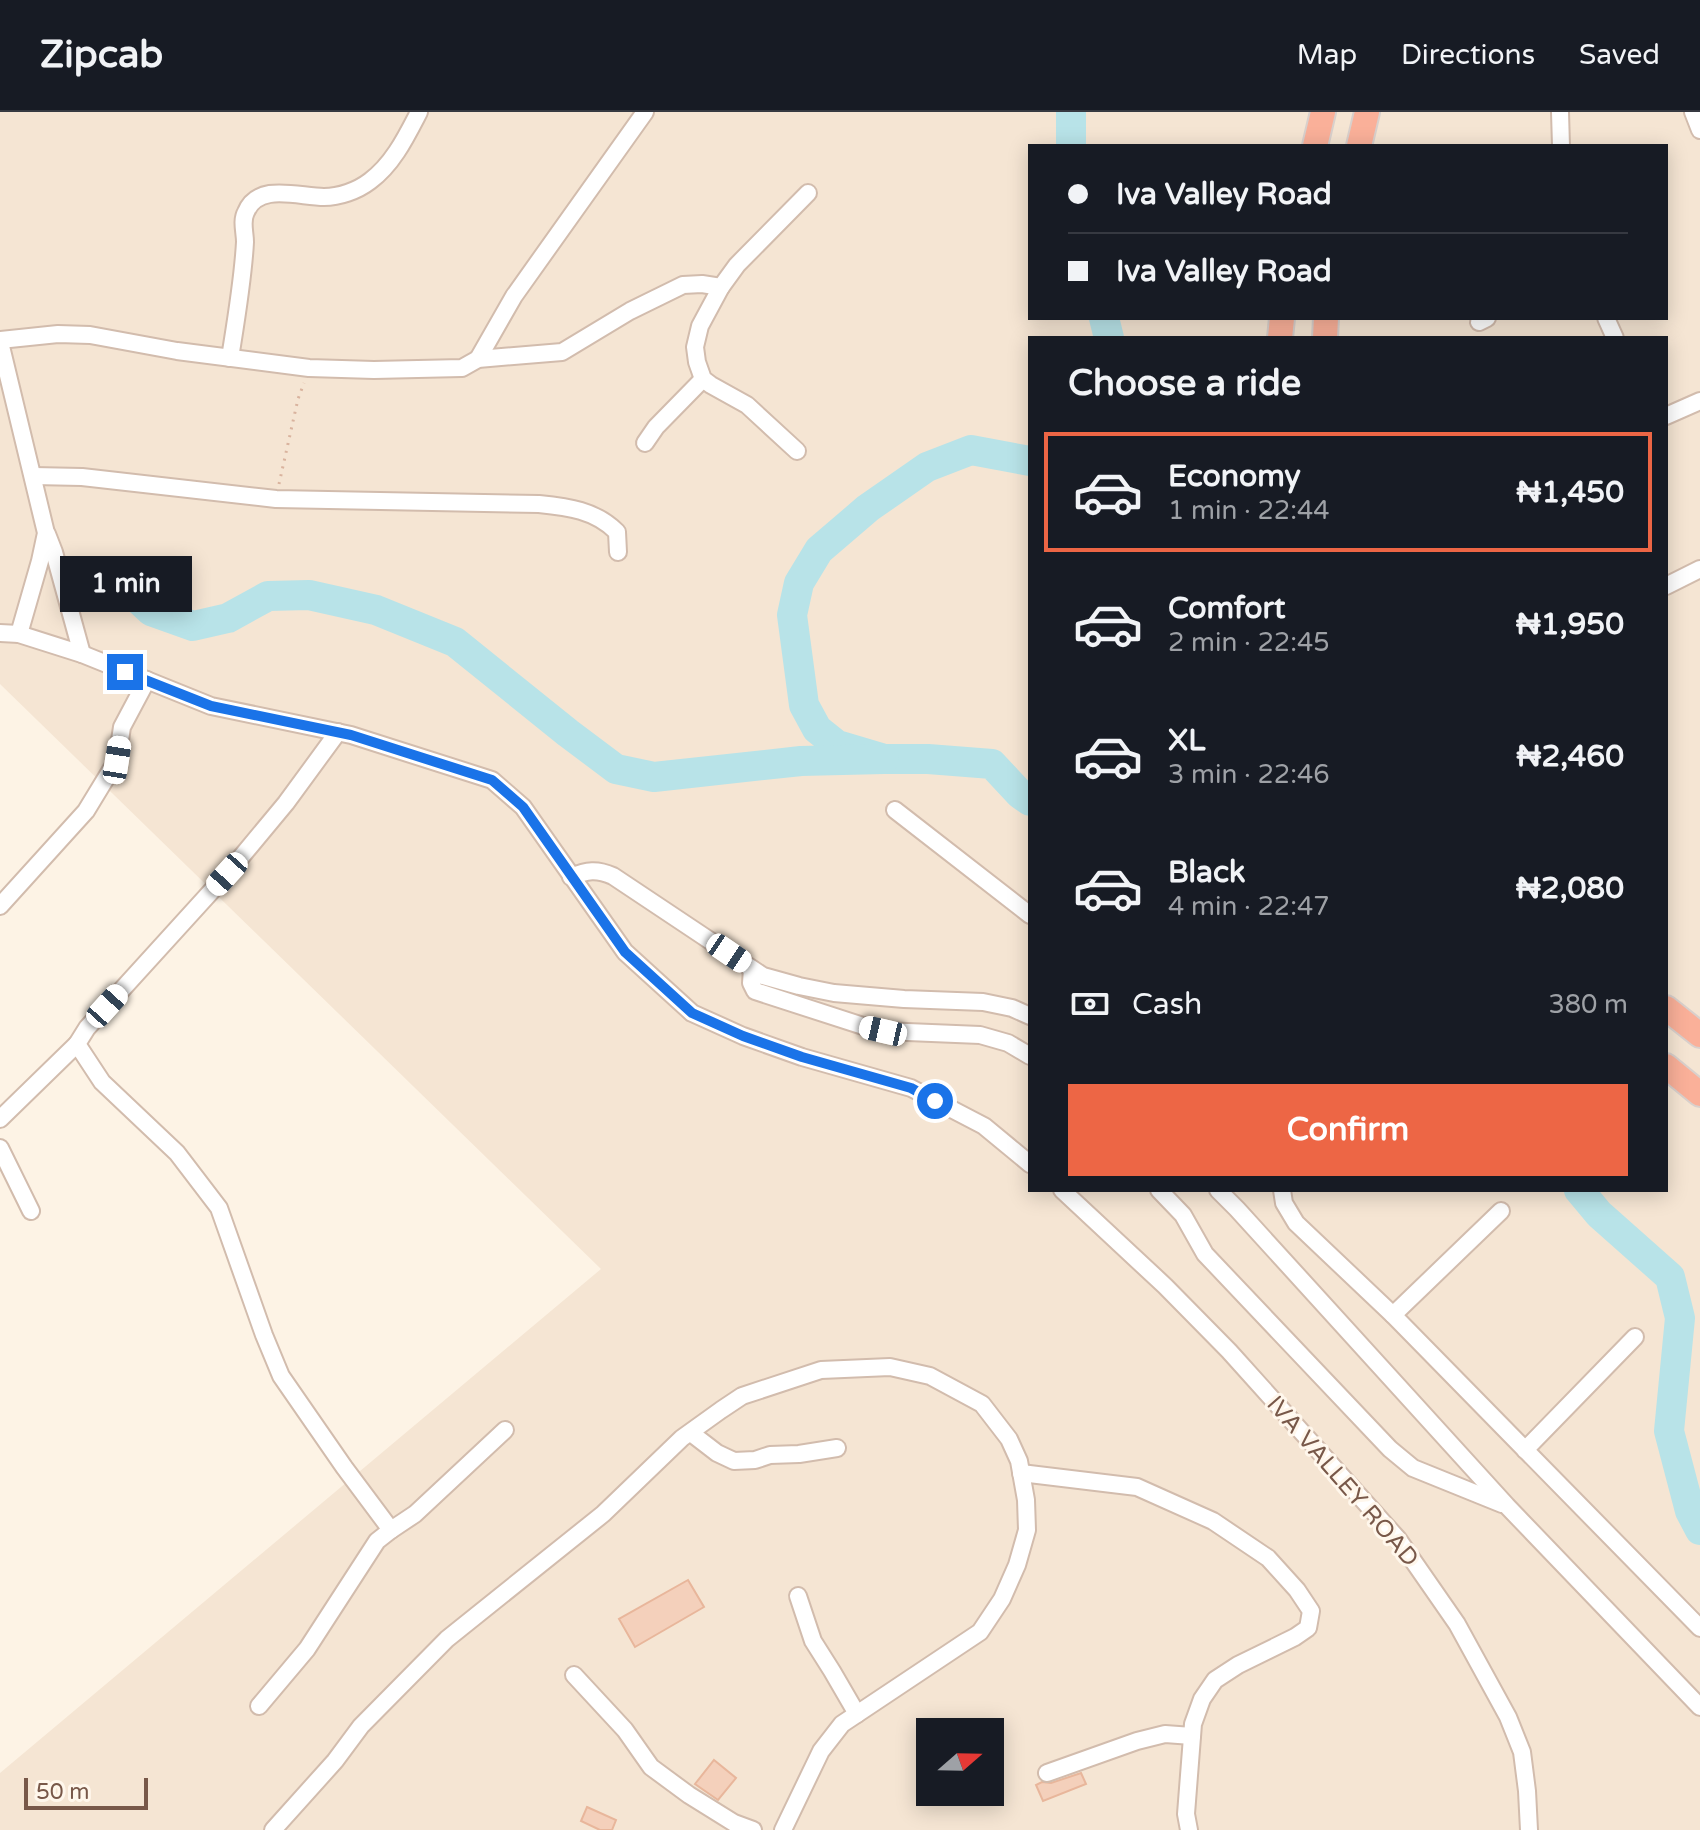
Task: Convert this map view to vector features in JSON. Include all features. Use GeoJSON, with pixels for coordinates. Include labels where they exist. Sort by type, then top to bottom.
{"type":"FeatureCollection","features":[{"type":"Feature","properties":{"kind":"highway"},"geometry":{"type":"LineString","coordinates":[[1315,144],[1323,112]]}},
{"type":"Feature","properties":{"kind":"highway"},"geometry":{"type":"LineString","coordinates":[[1359,144],[1367,112]]}},
{"type":"Feature","properties":{"kind":"highway"},"geometry":{"type":"LineString","coordinates":[[1668,1010],[1700,1035]]}},
{"type":"Feature","properties":{"kind":"highway"},"geometry":{"type":"LineString","coordinates":[[1668,1068],[1700,1094]]}},
{"type":"Feature","properties":{"kind":"street"},"geometry":{"type":"LineString","coordinates":[[230,358],[245,242],[243,219],[250,204],[267,194],[325,197],[357,189],[380,172],[399,149],[419,112]]}},
{"type":"Feature","properties":{"kind":"street"},"geometry":{"type":"LineString","coordinates":[[478,359],[514,296],[645,112]]}},
{"type":"Feature","properties":{"kind":"street"},"geometry":{"type":"LineString","coordinates":[[1560,112],[1561,144]]}},
{"type":"Feature","properties":{"kind":"street"},"geometry":{"type":"LineString","coordinates":[[1693,112],[1700,130]]}},
{"type":"Feature","properties":{"kind":"street"},"geometry":{"type":"LineString","coordinates":[[797,451],[747,405],[703,379],[695,347],[700,326],[737,265],[808,193]]}},
{"type":"Feature","properties":{"kind":"street"},"geometry":{"type":"LineString","coordinates":[[82,654],[46,533],[0,341],[58,334],[90,335],[177,351],[309,368],[462,368],[478,359],[562,352],[630,311],[683,285],[721,287]]}},
{"type":"Feature","properties":{"kind":"street"},"geometry":{"type":"LineString","coordinates":[[645,443],[656,427],[703,379]]}},
{"type":"Feature","properties":{"kind":"street"},"geometry":{"type":"LineString","coordinates":[[1668,415],[1700,401]]}},
{"type":"Feature","properties":{"kind":"street"},"geometry":{"type":"LineString","coordinates":[[33,476],[82,477],[276,499],[565,506],[605,520],[617,532],[618,552]]}},
{"type":"Feature","properties":{"kind":"street"},"geometry":{"type":"LineString","coordinates":[[19,634],[46,533]]}},
{"type":"Feature","properties":{"kind":"street"},"geometry":{"type":"LineString","coordinates":[[1668,585],[1700,569]]}},
{"type":"Feature","properties":{"kind":"street"},"geometry":{"type":"LineString","coordinates":[[0,633],[19,634],[82,654],[211,706],[338,732],[492,780],[523,807],[544,834],[625,952],[692,1013],[743,1036],[802,1057],[911,1088],[984,1126],[1028,1162]]}},
{"type":"Feature","properties":{"kind":"street"},"geometry":{"type":"LineString","coordinates":[[0,906],[86,811],[117,760],[122,727],[147,680]]}},
{"type":"Feature","properties":{"kind":"street"},"geometry":{"type":"LineString","coordinates":[[0,1119],[77,1044],[87,1028],[227,874],[286,803],[338,732]]}},
{"type":"Feature","properties":{"kind":"street"},"geometry":{"type":"LineString","coordinates":[[895,810],[1028,913]]}},
{"type":"Feature","properties":{"kind":"street"},"geometry":{"type":"LineString","coordinates":[[571,877],[598,870],[613,876],[763,976],[834,993],[983,1002],[1028,1015]]}},
{"type":"Feature","properties":{"kind":"street"},"geometry":{"type":"LineString","coordinates":[[752,969],[751,983],[755,991],[863,1026],[883,1031],[980,1035],[1008,1043],[1028,1055]]}},
{"type":"Feature","properties":{"kind":"street"},"geometry":{"type":"LineString","coordinates":[[77,1044],[102,1082],[177,1153],[219,1208],[281,1376],[391,1530]]}},
{"type":"Feature","properties":{"kind":"street"},"geometry":{"type":"LineString","coordinates":[[0,1148],[31,1211]]}},
{"type":"Feature","properties":{"kind":"street","name":"IVA VALLEY ROAD"},"geometry":{"type":"LineString","coordinates":[[1064,1192],[1229,1351],[1398,1539],[1457,1624],[1508,1717],[1522,1752],[1529,1830]]}},
{"type":"Feature","properties":{"kind":"street"},"geometry":{"type":"LineString","coordinates":[[1161,1192],[1183,1215],[1205,1254],[1390,1449],[1413,1468],[1507,1506]]}},
{"type":"Feature","properties":{"kind":"street"},"geometry":{"type":"LineString","coordinates":[[1220,1192],[1507,1506],[1700,1707]]}},
{"type":"Feature","properties":{"kind":"street"},"geometry":{"type":"LineString","coordinates":[[1237,1209],[1240,1192]]}},
{"type":"Feature","properties":{"kind":"street"},"geometry":{"type":"LineString","coordinates":[[1282,1192],[1284,1203],[1296,1223],[1393,1315],[1700,1628]]}},
{"type":"Feature","properties":{"kind":"street"},"geometry":{"type":"LineString","coordinates":[[1393,1315],[1501,1211]]}},
{"type":"Feature","properties":{"kind":"street"},"geometry":{"type":"LineString","coordinates":[[1525,1450],[1635,1337]]}},
{"type":"Feature","properties":{"kind":"street"},"geometry":{"type":"LineString","coordinates":[[273,1830],[335,1761],[361,1726],[447,1639],[603,1514],[691,1433],[742,1396],[821,1370],[890,1367],[930,1376],[982,1404],[1009,1439],[1019,1461],[1026,1500],[1027,1530],[1017,1565],[1002,1599],[980,1632],[842,1724],[821,1751],[783,1830]]}},
{"type":"Feature","properties":{"kind":"street"},"geometry":{"type":"LineString","coordinates":[[259,1706],[307,1649],[377,1541],[415,1514],[505,1430]]}},
{"type":"Feature","properties":{"kind":"street"},"geometry":{"type":"LineString","coordinates":[[691,1433],[717,1453],[734,1461],[837,1448]]}},
{"type":"Feature","properties":{"kind":"street"},"geometry":{"type":"LineString","coordinates":[[1021,1473],[1137,1487],[1213,1521],[1268,1558],[1311,1611],[1308,1628],[1215,1680],[1202,1699],[1193,1724],[1186,1814],[1189,1830]]}},
{"type":"Feature","properties":{"kind":"street"},"geometry":{"type":"LineString","coordinates":[[798,1596],[813,1641],[857,1714]]}},
{"type":"Feature","properties":{"kind":"street"},"geometry":{"type":"LineString","coordinates":[[574,1675],[625,1730],[651,1767],[734,1823],[753,1830]]}},
{"type":"Feature","properties":{"kind":"street"},"geometry":{"type":"LineString","coordinates":[[1047,1773],[1137,1741],[1165,1734],[1192,1736]]}},
{"type":"Feature","properties":{"kind":"path"},"geometry":{"type":"LineString","coordinates":[[276,499],[298,399],[309,368]]}},
{"type":"Feature","properties":{"kind":"shaded area"},"geometry":{"type":"Polygon","coordinates":[[[0,112],[1700,112],[1700,1830],[0,1830],[0,1773],[601,1269],[0,684],[0,112]]]}},
{"type":"Feature","properties":{"kind":"building"},"geometry":{"type":"Polygon","coordinates":[[[688,1580],[704,1607],[635,1647],[619,1619],[688,1580]]]}},
{"type":"Feature","properties":{"kind":"building"},"geometry":{"type":"Polygon","coordinates":[[[714,1760],[736,1778],[718,1800],[695,1784],[714,1760]]]}},
{"type":"Feature","properties":{"kind":"building"},"geometry":{"type":"Polygon","coordinates":[[[1081,1773],[1086,1784],[1043,1801],[1036,1785],[1081,1773]]]}},
{"type":"Feature","properties":{"kind":"building"},"geometry":{"type":"Polygon","coordinates":[[[587,1807],[616,1820],[612,1830],[600,1830],[581,1821],[587,1807]]]}},
{"type":"Feature","properties":{"kind":"waterway"},"geometry":{"type":"LineString","coordinates":[[1071,112],[1071,144]]}},
{"type":"Feature","properties":{"kind":"waterway"},"geometry":{"type":"LineString","coordinates":[[1104,320],[1108,336]]}},
{"type":"Feature","properties":{"kind":"waterway"},"geometry":{"type":"LineString","coordinates":[[1028,461],[971,450],[927,467],[868,508],[819,550],[799,583],[792,615],[804,705],[817,729],[837,745],[884,759],[992,764],[1028,800]]}},
{"type":"Feature","properties":{"kind":"waterway"},"geometry":{"type":"LineString","coordinates":[[110,573],[151,611],[193,626],[228,618],[268,596],[309,595],[376,610],[455,642],[616,769],[654,777],[801,761],[884,759]]}},
{"type":"Feature","properties":{"kind":"waterway"},"geometry":{"type":"LineString","coordinates":[[1581,1192],[1599,1214],[1670,1277],[1680,1318],[1669,1431],[1690,1511],[1700,1530]]}},
{"type":"Feature","properties":{"kind":"route"},"geometry":{"type":"LineString","coordinates":[[125,672],[211,706],[351,735],[492,780],[523,807],[544,834],[625,952],[692,1013],[743,1036],[802,1057],[911,1088],[935,1101]]}}]}
